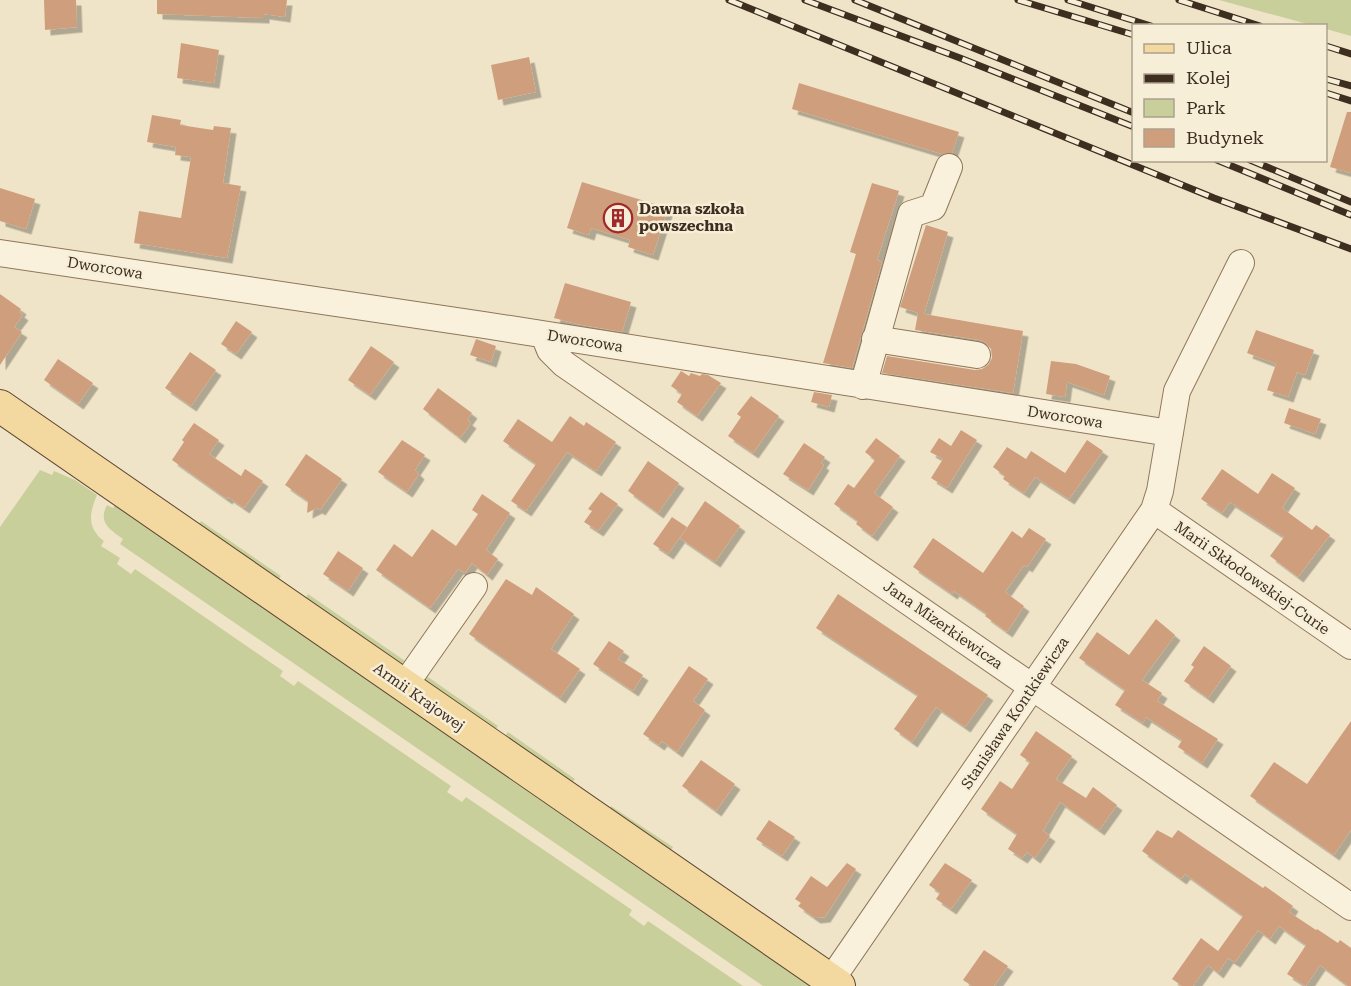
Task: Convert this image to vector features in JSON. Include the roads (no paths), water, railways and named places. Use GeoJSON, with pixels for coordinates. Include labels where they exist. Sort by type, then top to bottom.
{"type":"FeatureCollection","features":[{"type":"Feature","properties":{"kind":"main road","name":"Armii Krajowej"},"geometry":{"type":"LineString","coordinates":[[0,406],[835,983]]}},
{"type":"Feature","properties":{"kind":"street"},"geometry":{"type":"LineString","coordinates":[[863,386],[911,214],[933,207],[949,167]]}},
{"type":"Feature","properties":{"kind":"street","name":"Dworcowa"},"geometry":{"type":"LineString","coordinates":[[0,253],[1170,433]]}},
{"type":"Feature","properties":{"kind":"street","name":"Stanisława Kontkiewicza"},"geometry":{"type":"LineString","coordinates":[[835,983],[1032,687],[1154,510],[1160,491],[1177,391],[1241,263]]}},
{"type":"Feature","properties":{"kind":"street","name":"Jana Mizerkiewicza"},"geometry":{"type":"LineString","coordinates":[[544,335],[550,350],[564,364],[1351,907]]}},
{"type":"Feature","properties":{"kind":"street"},"geometry":{"type":"LineString","coordinates":[[875,339],[977,355]]}},
{"type":"Feature","properties":{"kind":"street","name":"Marii Skłodowskiej-Curie"},"geometry":{"type":"LineString","coordinates":[[1154,510],[1351,646]]}},
{"type":"Feature","properties":{"kind":"street"},"geometry":{"type":"LineString","coordinates":[[404,686],[474,586]]}},
{"type":"Feature","properties":{"kind":"railway"},"geometry":{"type":"LineString","coordinates":[[729,0],[1214,198],[1351,249]]}},
{"type":"Feature","properties":{"kind":"railway"},"geometry":{"type":"LineString","coordinates":[[805,0],[1132,126]]}},
{"type":"Feature","properties":{"kind":"railway"},"geometry":{"type":"LineString","coordinates":[[855,0],[1132,112]]}},
{"type":"Feature","properties":{"kind":"railway"},"geometry":{"type":"LineString","coordinates":[[1018,0],[1132,34]]}},
{"type":"Feature","properties":{"kind":"railway"},"geometry":{"type":"LineString","coordinates":[[1068,0],[1145,24]]}},
{"type":"Feature","properties":{"kind":"railway"},"geometry":{"type":"LineString","coordinates":[[1179,0],[1254,24]]}},
{"type":"Feature","properties":{"kind":"railway"},"geometry":{"type":"LineString","coordinates":[[1327,46],[1351,54]]}},
{"type":"Feature","properties":{"kind":"railway"},"geometry":{"type":"LineString","coordinates":[[1327,79],[1351,86]]}},
{"type":"Feature","properties":{"kind":"railway"},"geometry":{"type":"LineString","coordinates":[[1327,93],[1351,101]]}},
{"type":"Feature","properties":{"kind":"railway"},"geometry":{"type":"LineString","coordinates":[[1222,162],[1351,215]]}},
{"type":"Feature","properties":{"kind":"railway"},"geometry":{"type":"LineString","coordinates":[[1255,162],[1351,202]]}},
{"type":"Feature","properties":{"kind":"place","name":"Dawna szkoła powszechna"},"geometry":{"type":"Point","coordinates":[618,218]}}]}
